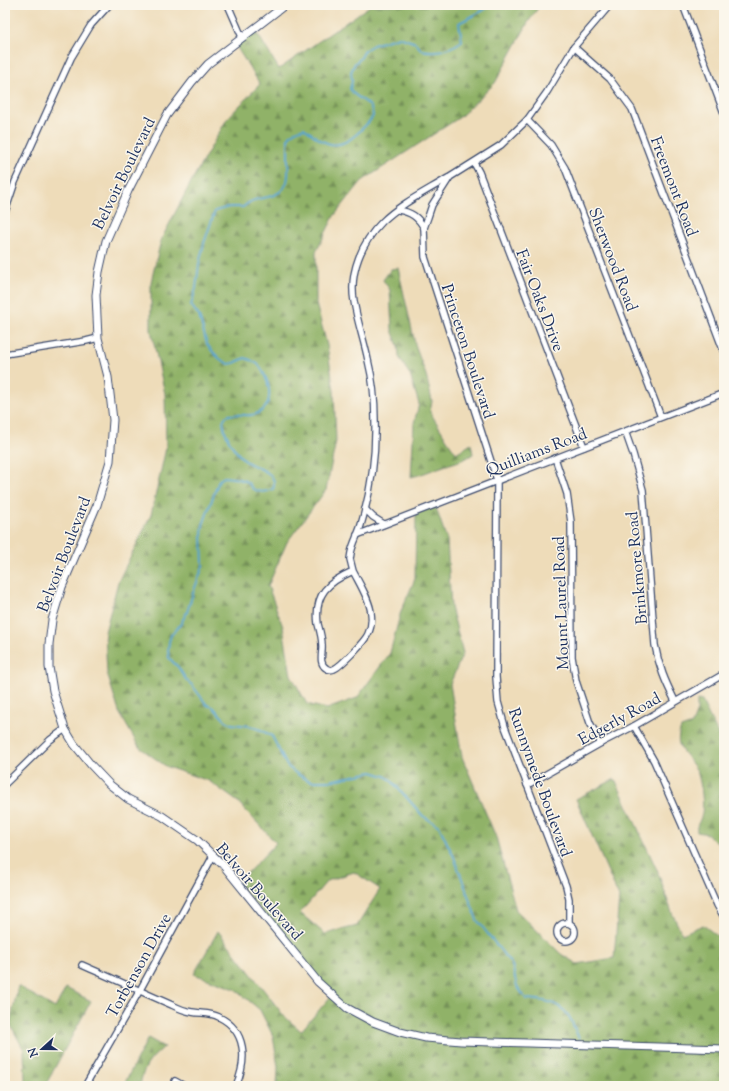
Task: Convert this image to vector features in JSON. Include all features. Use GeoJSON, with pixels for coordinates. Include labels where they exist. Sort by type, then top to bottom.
{"type":"FeatureCollection","features":[{"type":"Feature","properties":{"kind":"street"},"geometry":{"type":"LineString","coordinates":[[5,212],[15,182],[71,58],[91,25],[109,5]]}},
{"type":"Feature","properties":{"kind":"street"},"geometry":{"type":"LineString","coordinates":[[228,5],[242,37]]}},
{"type":"Feature","properties":{"kind":"street","name":"Belvoir Boulevard"},"geometry":{"type":"LineString","coordinates":[[285,5],[208,64],[167,115],[128,191],[108,235],[99,272],[96,295],[98,338],[108,377],[113,420],[110,461],[97,505],[62,587],[52,620],[49,644],[53,691],[65,730],[91,765],[109,784],[128,799],[162,816],[197,840],[214,856],[223,865],[318,982],[347,1008],[373,1022],[400,1032],[426,1038],[461,1041],[583,1046],[724,1049]]}},
{"type":"Feature","properties":{"kind":"street","name":"Princeton Boulevard"},"geometry":{"type":"LineString","coordinates":[[497,480],[425,257],[424,228],[432,205],[450,177],[501,145],[528,120],[574,47],[610,5]]}},
{"type":"Feature","properties":{"kind":"street"},"geometry":{"type":"LineString","coordinates":[[683,5],[724,113]]}},
{"type":"Feature","properties":{"kind":"street","name":"Freemont Road"},"geometry":{"type":"LineString","coordinates":[[574,47],[610,78],[632,108],[724,352]]}},
{"type":"Feature","properties":{"kind":"street","name":"Sherwood Road"},"geometry":{"type":"LineString","coordinates":[[528,120],[551,145],[565,168],[661,416]]}},
{"type":"Feature","properties":{"kind":"street","name":"Fair Oaks Drive"},"geometry":{"type":"LineString","coordinates":[[474,163],[482,180],[584,446]]}},
{"type":"Feature","properties":{"kind":"street"},"geometry":{"type":"LineString","coordinates":[[353,571],[338,578],[327,586],[319,603],[318,613],[323,646],[322,661],[323,666],[330,670],[335,669],[340,665],[363,642],[368,635],[371,624],[370,607],[353,571],[350,559],[354,541],[365,509],[372,473],[375,419],[372,378],[353,301],[355,270],[365,245],[372,233],[382,222],[450,177]]}},
{"type":"Feature","properties":{"kind":"street"},"geometry":{"type":"LineString","coordinates":[[398,210],[407,211],[414,214],[420,220],[424,228]]}},
{"type":"Feature","properties":{"kind":"street"},"geometry":{"type":"LineString","coordinates":[[5,354],[98,338]]}},
{"type":"Feature","properties":{"kind":"street","name":"Quilliams Road"},"geometry":{"type":"LineString","coordinates":[[357,535],[661,416],[724,393]]}},
{"type":"Feature","properties":{"kind":"street","name":"Brinkmore Road"},"geometry":{"type":"LineString","coordinates":[[625,431],[633,454],[642,490],[655,645],[659,665],[675,701]]}},
{"type":"Feature","properties":{"kind":"street","name":"Mount Laurel Road"},"geometry":{"type":"LineString","coordinates":[[555,458],[567,494],[571,522],[572,658],[576,682],[590,723],[602,743]]}},
{"type":"Feature","properties":{"kind":"street","name":"Runnymede Boulevard"},"geometry":{"type":"LineString","coordinates":[[497,480],[497,695],[505,727],[566,886],[569,899],[569,923]]}},
{"type":"Feature","properties":{"kind":"street"},"geometry":{"type":"LineString","coordinates":[[365,509],[373,517],[384,524]]}},
{"type":"Feature","properties":{"kind":"street","name":"Edgerly Road"},"geometry":{"type":"LineString","coordinates":[[527,785],[724,674]]}},
{"type":"Feature","properties":{"kind":"street"},"geometry":{"type":"LineString","coordinates":[[634,726],[654,761],[717,905],[724,917]]}},
{"type":"Feature","properties":{"kind":"street"},"geometry":{"type":"LineString","coordinates":[[5,783],[50,740],[65,730]]}},
{"type":"Feature","properties":{"kind":"street","name":"Torbenson Drive"},"geometry":{"type":"LineString","coordinates":[[85,1086],[214,856]]}},
{"type":"Feature","properties":{"kind":"street"},"geometry":{"type":"LineString","coordinates":[[82,965],[173,1006],[192,1012],[204,1012],[219,1016],[230,1025],[240,1039],[244,1056],[242,1070],[236,1086]]}},
{"type":"Feature","properties":{"kind":"street"},"geometry":{"type":"LineString","coordinates":[[175,1081],[184,1086]]}},
{"type":"Feature","properties":{"kind":"green space"},"geometry":{"type":"Polygon","coordinates":[[[371,5],[540,5],[529,21],[495,83],[460,117],[362,181],[334,216],[316,252],[316,304],[327,345],[334,391],[336,441],[326,490],[287,542],[268,586],[283,627],[291,675],[307,704],[327,709],[357,698],[390,653],[401,611],[415,579],[416,512],[435,505],[447,540],[451,607],[463,653],[450,684],[462,757],[496,837],[516,910],[561,954],[577,964],[614,958],[619,897],[576,799],[615,779],[657,870],[672,913],[682,934],[703,925],[724,941],[724,1086],[277,1086],[278,1067],[273,1036],[260,1010],[235,989],[194,974],[218,931],[284,1016],[301,1031],[332,995],[238,883],[276,843],[238,802],[209,781],[167,767],[139,747],[119,712],[107,673],[105,632],[118,582],[151,515],[166,448],[165,394],[151,330],[151,282],[161,240],[192,180],[227,119],[260,84],[234,43],[254,28],[279,69],[371,5]],[[354,872],[327,881],[300,913],[325,934],[357,926],[380,889],[354,872]]]}},
{"type":"Feature","properties":{"kind":"green space"},"geometry":{"type":"Polygon","coordinates":[[[398,268],[416,348],[426,375],[432,401],[430,412],[456,453],[471,444],[473,454],[461,460],[411,477],[414,423],[419,404],[410,375],[399,357],[398,346],[392,330],[390,290],[383,280],[391,269],[398,268]]]}},
{"type":"Feature","properties":{"kind":"green space"},"geometry":{"type":"Polygon","coordinates":[[[697,700],[702,701],[718,734],[724,738],[724,848],[708,834],[697,832],[703,807],[700,782],[697,771],[681,749],[678,738],[681,728],[692,724],[697,711],[697,700]]]}},
{"type":"Feature","properties":{"kind":"green space"},"geometry":{"type":"Polygon","coordinates":[[[18,986],[55,1008],[66,988],[91,1001],[45,1086],[22,1086],[25,1080],[24,1050],[10,1024],[18,986]]]}},
{"type":"Feature","properties":{"kind":"green space"},"geometry":{"type":"Polygon","coordinates":[[[148,1038],[164,1047],[155,1055],[145,1068],[140,1086],[123,1086],[148,1038]]]}},
{"type":"Feature","properties":{"kind":"waterway"},"geometry":{"type":"LineString","coordinates":[[491,5],[459,23],[462,41],[448,49],[437,51],[421,50],[416,43],[399,37],[373,45],[365,50],[360,59],[355,63],[351,72],[352,81],[350,89],[352,93],[370,106],[373,116],[369,122],[353,137],[346,142],[339,144],[326,143],[304,128],[294,132],[288,139],[288,179],[284,188],[275,195],[254,200],[243,207],[229,207],[215,211],[204,243],[199,264],[196,288],[191,305],[199,316],[207,344],[220,359],[229,364],[245,358],[258,364],[263,372],[269,388],[267,405],[263,410],[251,415],[229,415],[225,417],[223,422],[228,437],[239,455],[247,462],[269,474],[273,478],[274,483],[273,489],[260,492],[253,489],[248,483],[236,478],[224,477],[219,480],[203,525],[203,566],[187,612],[180,625],[171,635],[168,651],[169,658],[178,667],[187,681],[192,685],[207,705],[213,707],[226,721],[232,724],[250,726],[272,736],[287,766],[297,774],[310,781],[329,781],[372,772],[385,776],[391,780],[423,816],[439,826],[454,857],[477,920],[512,965],[517,986],[526,999],[549,1002],[564,1010],[570,1018],[579,1038]]}}]}
